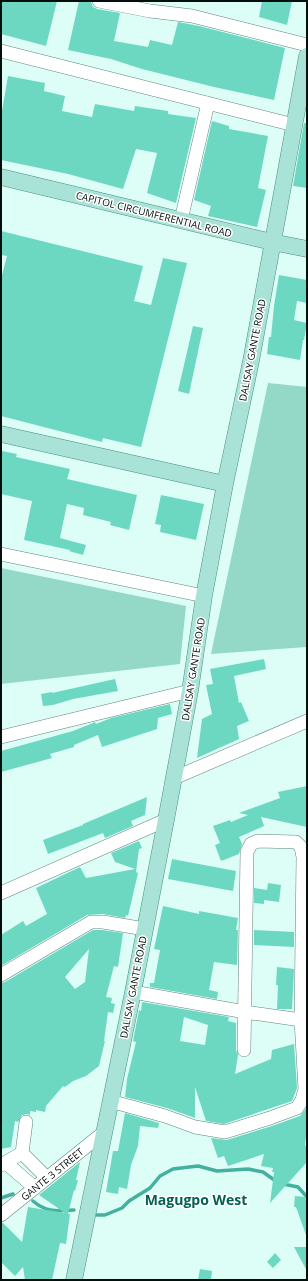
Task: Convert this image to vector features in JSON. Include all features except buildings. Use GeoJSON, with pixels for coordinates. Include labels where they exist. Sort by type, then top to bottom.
{"type":"FeatureCollection","features":[{"type":"Feature","properties":{"kind":"main road","name":"DALISAY GANTE ROAD"},"geometry":{"type":"LineString","coordinates":[[73,1279],[133,992],[166,820],[190,691],[204,596],[225,484],[251,361],[307,56]]}},
{"type":"Feature","properties":{"kind":"main road","name":"CAPITOL CIRCUMFERENTIAL ROAD"},"geometry":{"type":"LineString","coordinates":[[1,177],[272,242],[307,249]]}},
{"type":"Feature","properties":{"kind":"main road"},"geometry":{"type":"LineString","coordinates":[[1,434],[225,484]]}},
{"type":"Feature","properties":{"kind":"street"},"geometry":{"type":"LineString","coordinates":[[99,1],[150,11],[192,16],[307,45]]}},
{"type":"Feature","properties":{"kind":"street"},"geometry":{"type":"LineString","coordinates":[[1,51],[294,125]]}},
{"type":"Feature","properties":{"kind":"street"},"geometry":{"type":"LineString","coordinates":[[181,220],[208,103]]}},
{"type":"Feature","properties":{"kind":"street"},"geometry":{"type":"LineString","coordinates":[[1,554],[204,596]]}},
{"type":"Feature","properties":{"kind":"street"},"geometry":{"type":"LineString","coordinates":[[1,737],[190,691]]}},
{"type":"Feature","properties":{"kind":"street"},"geometry":{"type":"LineString","coordinates":[[174,778],[307,721]]}},
{"type":"Feature","properties":{"kind":"street"},"geometry":{"type":"LineString","coordinates":[[1,893],[166,820]]}},
{"type":"Feature","properties":{"kind":"street"},"geometry":{"type":"LineString","coordinates":[[110,1101],[165,1116],[195,1127],[224,1132],[297,1108],[302,1100],[305,1089],[301,1020],[303,857],[301,847],[296,842],[258,841],[251,844],[247,852],[244,1050]]}},
{"type":"Feature","properties":{"kind":"street"},"geometry":{"type":"LineString","coordinates":[[1,975],[91,922],[103,922],[145,929]]}},
{"type":"Feature","properties":{"kind":"street"},"geometry":{"type":"LineString","coordinates":[[133,992],[245,1012],[301,1020]]}},
{"type":"Feature","properties":{"kind":"street"},"geometry":{"type":"LineString","coordinates":[[22,1153],[26,1122]]}},
{"type":"Feature","properties":{"kind":"street","name":"GANTE 3 STREET"},"geometry":{"type":"LineString","coordinates":[[1,1215],[103,1133]]}},
{"type":"Feature","properties":{"kind":"street"},"geometry":{"type":"LineString","coordinates":[[22,1153],[4,1164],[35,1188]]}},
{"type":"Feature","properties":{"kind":"street"},"geometry":{"type":"LineString","coordinates":[[22,1153],[47,1178]]}},
{"type":"Feature","properties":{"kind":"green space"},"geometry":{"type":"Polygon","coordinates":[[[268,383],[307,387],[307,647],[211,654],[268,383]]]}},
{"type":"Feature","properties":{"kind":"green space"},"geometry":{"type":"Polygon","coordinates":[[[1,568],[186,606],[180,664],[1,684],[1,568]]]}},
{"type":"Feature","properties":{"kind":"waterway"},"geometry":{"type":"LineString","coordinates":[[97,1215],[105,1215],[122,1208],[129,1201],[150,1188],[160,1176],[173,1169],[198,1166],[217,1171],[248,1169],[263,1172],[277,1182]]}},
{"type":"Feature","properties":{"kind":"waterway"},"geometry":{"type":"LineString","coordinates":[[283,1184],[298,1187],[307,1197]]}},
{"type":"Feature","properties":{"kind":"waterway"},"geometry":{"type":"LineString","coordinates":[[1,1198],[13,1194]]}},
{"type":"Feature","properties":{"kind":"waterway"},"geometry":{"type":"LineString","coordinates":[[33,1201],[43,1208],[52,1210],[74,1210]]}},
{"type":"Feature","properties":{"kind":"district","name":"Magugpo West"},"geometry":{"type":"Point","coordinates":[196,1200]}}]}
